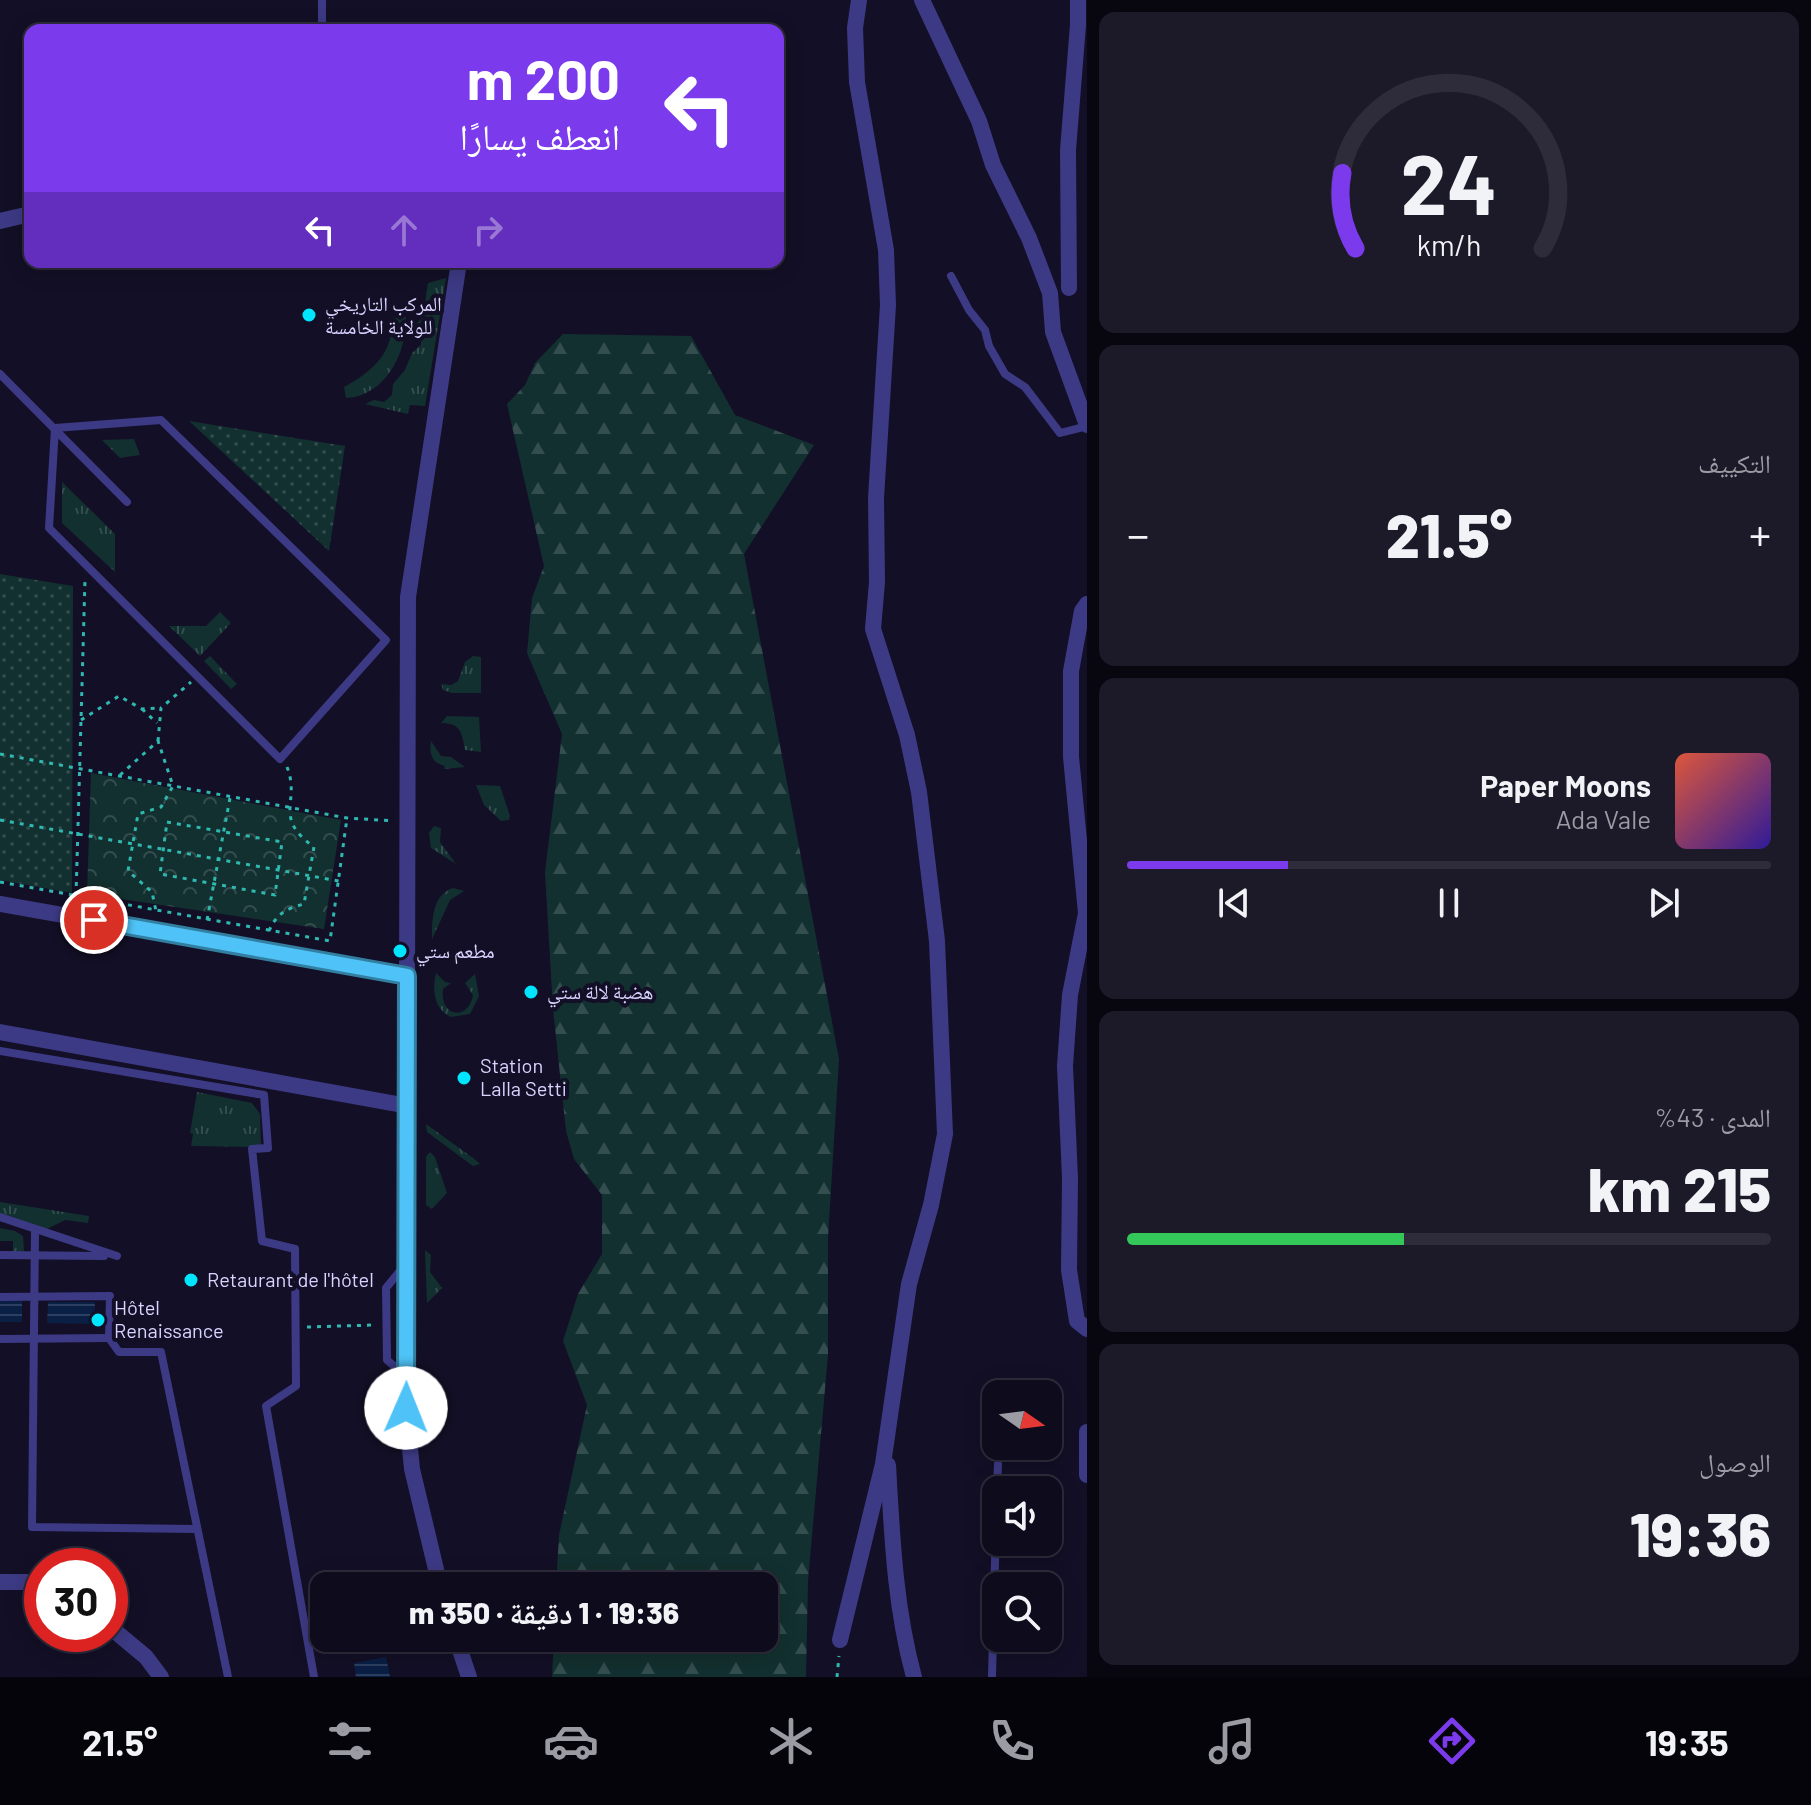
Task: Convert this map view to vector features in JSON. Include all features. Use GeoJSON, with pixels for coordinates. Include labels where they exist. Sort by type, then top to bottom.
{"type":"FeatureCollection","features":[{"type":"Feature","properties":{"kind":"street"},"geometry":{"type":"LineString","coordinates":[[840,1640],[887,1439],[909,1284],[931,1205],[945,1134],[937,941],[919,792],[907,735],[873,629],[877,582],[876,498],[888,305],[886,250],[857,82],[855,28],[859,0]]}},
{"type":"Feature","properties":{"kind":"street"},"geometry":{"type":"LineString","coordinates":[[922,0],[979,121],[993,165],[1029,238],[1050,293],[1053,332],[1087,425]]}},
{"type":"Feature","properties":{"kind":"street"},"geometry":{"type":"LineString","coordinates":[[1069,288],[1068,150],[1080,7]]}},
{"type":"Feature","properties":{"kind":"street"},"geometry":{"type":"LineString","coordinates":[[0,221],[24,215]]}},
{"type":"Feature","properties":{"kind":"street"},"geometry":{"type":"LineString","coordinates":[[437,1572],[412,1469],[406,1408],[408,597],[458,268]]}},
{"type":"Feature","properties":{"kind":"street"},"geometry":{"type":"LineString","coordinates":[[1050,293],[1087,281]]}},
{"type":"Feature","properties":{"kind":"street"},"geometry":{"type":"LineString","coordinates":[[1087,604],[1082,611],[1071,671],[1071,757],[1086,913],[1070,995],[1065,1066],[1070,1178],[1069,1270],[1077,1321],[1087,1329]]}},
{"type":"Feature","properties":{"kind":"street"},"geometry":{"type":"LineString","coordinates":[[0,904],[407,976]]}},
{"type":"Feature","properties":{"kind":"street"},"geometry":{"type":"LineString","coordinates":[[0,1032],[408,1106]]}},
{"type":"Feature","properties":{"kind":"street"},"geometry":{"type":"LineString","coordinates":[[1087,1432],[1087,1475]]}},
{"type":"Feature","properties":{"kind":"street"},"geometry":{"type":"LineString","coordinates":[[887,1439],[892,1549],[906,1649],[914,1677]]}},
{"type":"Feature","properties":{"kind":"street"},"geometry":{"type":"LineString","coordinates":[[0,1582],[24,1582]]}},
{"type":"Feature","properties":{"kind":"street"},"geometry":{"type":"LineString","coordinates":[[128,1642],[146,1657],[161,1677]]}},
{"type":"Feature","properties":{"kind":"street"},"geometry":{"type":"LineString","coordinates":[[461,1652],[469,1677]]}},
{"type":"Feature","properties":{"kind":"lane"},"geometry":{"type":"LineString","coordinates":[[322,0],[322,24]]}},
{"type":"Feature","properties":{"kind":"lane"},"geometry":{"type":"LineString","coordinates":[[951,276],[969,310],[985,330],[989,346],[1005,374],[1025,387],[1060,433],[1087,425]]}},
{"type":"Feature","properties":{"kind":"lane"},"geometry":{"type":"LineString","coordinates":[[0,374],[127,502]]}},
{"type":"Feature","properties":{"kind":"lane"},"geometry":{"type":"LineString","coordinates":[[161,420],[386,640],[280,759],[49,528],[55,428],[161,420]]}},
{"type":"Feature","properties":{"kind":"lane"},"geometry":{"type":"LineString","coordinates":[[0,1051],[264,1095],[268,1148],[252,1149],[262,1241],[295,1249],[296,1386],[266,1406],[314,1677]]}},
{"type":"Feature","properties":{"kind":"lane"},"geometry":{"type":"LineString","coordinates":[[0,1217],[117,1256],[0,1255]]}},
{"type":"Feature","properties":{"kind":"lane"},"geometry":{"type":"LineString","coordinates":[[35,1230],[32,1527],[197,1529]]}},
{"type":"Feature","properties":{"kind":"lane"},"geometry":{"type":"LineString","coordinates":[[407,1262],[386,1288],[387,1360],[407,1377]]}},
{"type":"Feature","properties":{"kind":"lane"},"geometry":{"type":"LineString","coordinates":[[0,1297],[110,1296],[109,1338],[119,1352],[161,1352],[228,1677]]}},
{"type":"Feature","properties":{"kind":"lane"},"geometry":{"type":"LineString","coordinates":[[0,1339],[109,1338]]}},
{"type":"Feature","properties":{"kind":"lane"},"geometry":{"type":"LineString","coordinates":[[998,1464],[998,1476]]}},
{"type":"Feature","properties":{"kind":"lane"},"geometry":{"type":"LineString","coordinates":[[992,1677],[995,1556]]}},
{"type":"Feature","properties":{"kind":"path"},"geometry":{"type":"LineString","coordinates":[[76,896],[85,564]]}},
{"type":"Feature","properties":{"kind":"path"},"geometry":{"type":"LineString","coordinates":[[156,911],[152,892],[128,871],[138,814],[161,807],[173,786],[158,741],[161,708],[197,676]]}},
{"type":"Feature","properties":{"kind":"path"},"geometry":{"type":"LineString","coordinates":[[81,720],[119,696],[142,709],[158,724]]}},
{"type":"Feature","properties":{"kind":"path"},"geometry":{"type":"LineString","coordinates":[[142,709],[161,708]]}},
{"type":"Feature","properties":{"kind":"path"},"geometry":{"type":"LineString","coordinates":[[119,776],[158,741]]}},
{"type":"Feature","properties":{"kind":"path"},"geometry":{"type":"LineString","coordinates":[[0,754],[347,818],[407,822]]}},
{"type":"Feature","properties":{"kind":"path"},"geometry":{"type":"LineString","coordinates":[[269,931],[277,915],[304,904],[314,847],[290,822],[291,778],[288,768],[280,759]]}},
{"type":"Feature","properties":{"kind":"path"},"geometry":{"type":"LineString","coordinates":[[207,920],[231,797]]}},
{"type":"Feature","properties":{"kind":"path"},"geometry":{"type":"LineString","coordinates":[[0,882],[330,941],[347,818]]}},
{"type":"Feature","properties":{"kind":"path"},"geometry":{"type":"LineString","coordinates":[[0,820],[339,881]]}},
{"type":"Feature","properties":{"kind":"path"},"geometry":{"type":"LineString","coordinates":[[167,822],[224,832],[282,842],[275,895],[160,874],[167,822]]}},
{"type":"Feature","properties":{"kind":"path"},"geometry":{"type":"LineString","coordinates":[[295,1328],[387,1324]]}},
{"type":"Feature","properties":{"kind":"path"},"geometry":{"type":"LineString","coordinates":[[837,1677],[840,1640]]}},
{"type":"Feature","properties":{"kind":"green space"},"geometry":{"type":"Polygon","coordinates":[[[446,278],[425,406],[410,405],[408,414],[365,404],[374,400],[384,402],[392,395],[393,384],[405,370],[412,353],[421,345],[421,331],[416,324],[423,317],[428,283],[446,278]]]}},
{"type":"Feature","properties":{"kind":"green space"},"geometry":{"type":"Polygon","coordinates":[[[406,317],[403,344],[383,381],[360,395],[346,398],[344,387],[380,360],[389,341],[392,318],[406,317]]]}},
{"type":"Feature","properties":{"kind":"green space"},"geometry":{"type":"Polygon","coordinates":[[[563,334],[691,336],[735,415],[814,445],[744,554],[839,1059],[828,1238],[828,1355],[808,1581],[806,1677],[552,1677],[553,1652],[778,1652],[778,1572],[557,1572],[559,1535],[587,1405],[563,1341],[578,1294],[602,1254],[602,1195],[574,1159],[566,1131],[553,1009],[545,872],[562,734],[527,653],[532,598],[544,566],[507,404],[525,385],[535,363],[563,334]]]}},
{"type":"Feature","properties":{"kind":"green space"},"geometry":{"type":"Polygon","coordinates":[[[189,421],[345,446],[329,551],[189,421]]]}},
{"type":"Feature","properties":{"kind":"green space"},"geometry":{"type":"Polygon","coordinates":[[[134,439],[140,455],[120,458],[102,440],[134,439]]]}},
{"type":"Feature","properties":{"kind":"green space"},"geometry":{"type":"Polygon","coordinates":[[[62,482],[115,534],[115,572],[62,523],[62,482]]]}},
{"type":"Feature","properties":{"kind":"green space"},"geometry":{"type":"Polygon","coordinates":[[[0,574],[73,586],[72,893],[0,880],[0,574]]]}},
{"type":"Feature","properties":{"kind":"green space"},"geometry":{"type":"Polygon","coordinates":[[[220,612],[231,623],[200,656],[169,626],[206,626],[220,612]]]}},
{"type":"Feature","properties":{"kind":"green space"},"geometry":{"type":"Polygon","coordinates":[[[210,656],[237,684],[231,689],[204,661],[210,656]]]}},
{"type":"Feature","properties":{"kind":"green space"},"geometry":{"type":"Polygon","coordinates":[[[473,656],[481,657],[481,693],[443,690],[441,684],[451,685],[458,681],[465,662],[473,656]]]}},
{"type":"Feature","properties":{"kind":"green space"},"geometry":{"type":"Polygon","coordinates":[[[447,716],[479,717],[481,752],[465,750],[457,727],[441,723],[447,716]]]}},
{"type":"Feature","properties":{"kind":"green space"},"geometry":{"type":"Polygon","coordinates":[[[431,741],[441,756],[451,757],[465,767],[444,769],[445,766],[432,757],[431,741]]]}},
{"type":"Feature","properties":{"kind":"green space"},"geometry":{"type":"Polygon","coordinates":[[[91,773],[341,820],[324,929],[87,894],[91,773]]]}},
{"type":"Feature","properties":{"kind":"green space"},"geometry":{"type":"Polygon","coordinates":[[[476,785],[500,786],[509,820],[501,821],[484,805],[476,785]]]}},
{"type":"Feature","properties":{"kind":"green space"},"geometry":{"type":"Polygon","coordinates":[[[434,826],[441,828],[440,842],[456,864],[431,848],[429,833],[434,826]]]}},
{"type":"Feature","properties":{"kind":"green space"},"geometry":{"type":"Polygon","coordinates":[[[453,888],[464,891],[450,900],[432,939],[437,902],[453,888]]]}},
{"type":"Feature","properties":{"kind":"green space"},"geometry":{"type":"Polygon","coordinates":[[[436,973],[445,982],[451,983],[443,989],[443,999],[445,1006],[455,1013],[466,1009],[470,1003],[473,995],[465,983],[475,974],[479,996],[470,1014],[451,1017],[445,1014],[435,993],[436,973]]]}},
{"type":"Feature","properties":{"kind":"green space"},"geometry":{"type":"Polygon","coordinates":[[[197,1092],[252,1103],[260,1114],[261,1147],[191,1146],[193,1134],[190,1133],[197,1092]]]}},
{"type":"Feature","properties":{"kind":"green space"},"geometry":{"type":"Polygon","coordinates":[[[426,1124],[480,1164],[473,1166],[427,1132],[426,1124]]]}},
{"type":"Feature","properties":{"kind":"green space"},"geometry":{"type":"Polygon","coordinates":[[[430,1152],[435,1157],[447,1193],[432,1209],[426,1205],[426,1157],[430,1152]]]}},
{"type":"Feature","properties":{"kind":"green space"},"geometry":{"type":"Polygon","coordinates":[[[0,1202],[89,1216],[88,1223],[65,1220],[47,1229],[0,1215],[0,1202]]]}},
{"type":"Feature","properties":{"kind":"green space"},"geometry":{"type":"Polygon","coordinates":[[[0,1228],[23,1236],[24,1252],[13,1252],[13,1241],[0,1241],[0,1228]]]}},
{"type":"Feature","properties":{"kind":"green space"},"geometry":{"type":"Polygon","coordinates":[[[425,1250],[431,1255],[430,1272],[442,1288],[427,1303],[425,1250]]]}},
{"type":"Feature","properties":{"kind":"water"},"geometry":{"type":"Polygon","coordinates":[[[0,1301],[22,1301],[22,1322],[0,1322],[0,1301]]]}},
{"type":"Feature","properties":{"kind":"water"},"geometry":{"type":"Polygon","coordinates":[[[48,1302],[95,1302],[94,1324],[47,1323],[48,1302]]]}},
{"type":"Feature","properties":{"kind":"water"},"geometry":{"type":"Polygon","coordinates":[[[386,1657],[390,1677],[356,1677],[354,1663],[386,1657]]]}},
{"type":"Feature","properties":{"kind":"place","name":"المركب التاريخي للولاية الخامسة"},"geometry":{"type":"Point","coordinates":[309,315]}},
{"type":"Feature","properties":{"kind":"place","name":"مطعم ستي"},"geometry":{"type":"Point","coordinates":[400,951]}},
{"type":"Feature","properties":{"kind":"place","name":"هضبة لالة ستي"},"geometry":{"type":"Point","coordinates":[531,992]}},
{"type":"Feature","properties":{"kind":"place","name":"Station Lalla Setti"},"geometry":{"type":"Point","coordinates":[464,1078]}},
{"type":"Feature","properties":{"kind":"place","name":"Retaurant de l'hôtel"},"geometry":{"type":"Point","coordinates":[191,1280]}},
{"type":"Feature","properties":{"kind":"place","name":"Hôtel Renaissance"},"geometry":{"type":"Point","coordinates":[98,1320]}},
{"type":"Feature","properties":{"kind":"route"},"geometry":{"type":"LineString","coordinates":[[94,920],[407,976],[406,1408]]}}]}
